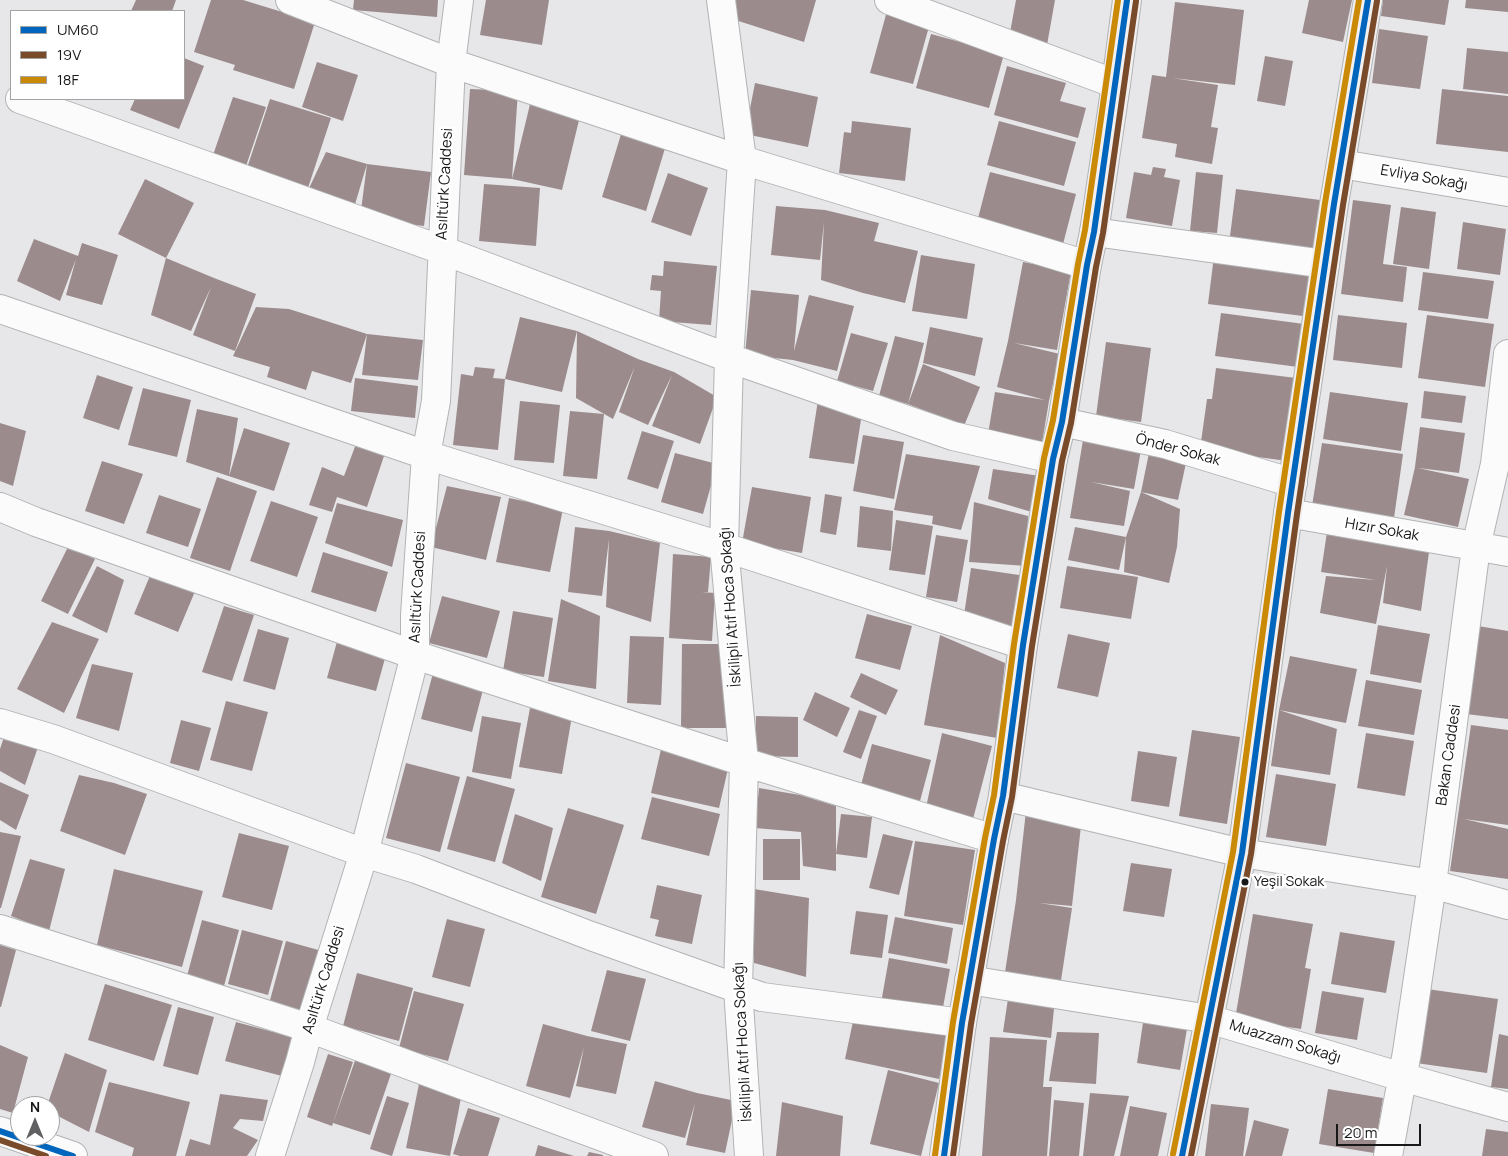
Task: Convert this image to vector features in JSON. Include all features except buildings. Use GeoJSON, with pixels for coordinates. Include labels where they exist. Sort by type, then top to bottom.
{"type":"FeatureCollection","features":[{"type":"Feature","properties":{"kind":"main road"},"geometry":{"type":"LineString","coordinates":[[944,1156],[962,1023],[1003,796],[1023,645],[1053,459],[1062,422],[1086,265],[1094,232],[1127,0]]}},
{"type":"Feature","properties":{"kind":"main road"},"geometry":{"type":"LineString","coordinates":[[1182,1156],[1242,853],[1288,513],[1325,264],[1368,0]]}},
{"type":"Feature","properties":{"kind":"street"},"geometry":{"type":"LineString","coordinates":[[290,0],[451,63],[742,160],[1086,265]]}},
{"type":"Feature","properties":{"kind":"street","name":"Asıltürk Caddesi"},"geometry":{"type":"LineString","coordinates":[[270,1156],[364,853],[415,655],[415,615],[426,455],[436,401],[451,63],[459,0]]}},
{"type":"Feature","properties":{"kind":"street","name":"İskilipli Atıf Hoca Sokağı"},"geometry":{"type":"LineString","coordinates":[[721,0],[742,160],[729,358],[724,547],[744,762],[738,988],[749,1156]]}},
{"type":"Feature","properties":{"kind":"street"},"geometry":{"type":"LineString","coordinates":[[889,0],[1116,84]]}},
{"type":"Feature","properties":{"kind":"street"},"geometry":{"type":"LineString","coordinates":[[23,100],[442,250],[729,358],[953,436],[1053,459]]}},
{"type":"Feature","properties":{"kind":"street","name":"Evliya Sokağı"},"geometry":{"type":"LineString","coordinates":[[1341,164],[1508,192]]}},
{"type":"Feature","properties":{"kind":"street"},"geometry":{"type":"LineString","coordinates":[[1094,232],[1325,264]]}},
{"type":"Feature","properties":{"kind":"street"},"geometry":{"type":"LineString","coordinates":[[0,309],[426,455],[724,547],[1023,645]]}},
{"type":"Feature","properties":{"kind":"street","name":"Bakan Caddesi"},"geometry":{"type":"LineString","coordinates":[[1388,1156],[1432,884],[1476,547],[1495,464],[1508,354]]}},
{"type":"Feature","properties":{"kind":"street","name":"Önder Sokak"},"geometry":{"type":"LineString","coordinates":[[1062,422],[1165,444],[1293,483]]}},
{"type":"Feature","properties":{"kind":"street"},"geometry":{"type":"LineString","coordinates":[[0,508],[415,655],[744,762],[994,840]]}},
{"type":"Feature","properties":{"kind":"street","name":"Hızır Sokak"},"geometry":{"type":"LineString","coordinates":[[1288,513],[1508,552]]}},
{"type":"Feature","properties":{"kind":"street"},"geometry":{"type":"LineString","coordinates":[[0,723],[62,742],[364,853],[416,869],[591,936],[762,997],[962,1023]]}},
{"type":"Feature","properties":{"kind":"street"},"geometry":{"type":"LineString","coordinates":[[1003,796],[1242,853],[1432,884],[1508,905]]}},
{"type":"Feature","properties":{"kind":"street"},"geometry":{"type":"LineString","coordinates":[[0,929],[309,1028],[654,1156]]}},
{"type":"Feature","properties":{"kind":"street","name":"Muazzam Sokağı"},"geometry":{"type":"LineString","coordinates":[[969,980],[1210,1019],[1508,1107]]}},
{"type":"Feature","properties":{"kind":"street"},"geometry":{"type":"LineString","coordinates":[[0,1131],[73,1156]]}},
{"type":"Feature","properties":{"kind":"transit line","name":"18F"},"geometry":{"type":"LineString","coordinates":[[935,1155],[953,1022],[994,795],[1014,644],[1044,458],[1053,420],[1085,230],[1118,0]]}},
{"type":"Feature","properties":{"kind":"transit line","name":"UM60"},"geometry":{"type":"LineString","coordinates":[[944,1156],[962,1023],[1003,796],[1023,645],[1053,459],[1062,422],[1094,232],[1127,0]]}},
{"type":"Feature","properties":{"kind":"transit line","name":"18F"},"geometry":{"type":"LineString","coordinates":[[1173,1154],[1233,852],[1279,512],[1325,203],[1359,0]]}},
{"type":"Feature","properties":{"kind":"transit line","name":"UM60"},"geometry":{"type":"LineString","coordinates":[[1182,1156],[1242,853],[1288,513],[1334,204],[1368,0]]}},
{"type":"Feature","properties":{"kind":"transit line","name":"19V"},"geometry":{"type":"LineString","coordinates":[[953,1156],[971,1024],[1012,797],[1032,646],[1062,461],[1071,423],[1103,233],[1136,1]]}},
{"type":"Feature","properties":{"kind":"transit line","name":"19V"},"geometry":{"type":"LineString","coordinates":[[1191,1156],[1251,854],[1297,514],[1343,205],[1377,1]]}},
{"type":"Feature","properties":{"kind":"transit line","name":"UM60"},"geometry":{"type":"LineString","coordinates":[[0,1131],[73,1156]]}},
{"type":"Feature","properties":{"kind":"transit line","name":"19V"},"geometry":{"type":"LineString","coordinates":[[0,1140],[46,1156]]}},
{"type":"Feature","properties":{"kind":"place","name":"Yeşil Sokak"},"geometry":{"type":"Point","coordinates":[1245,882]}}]}
